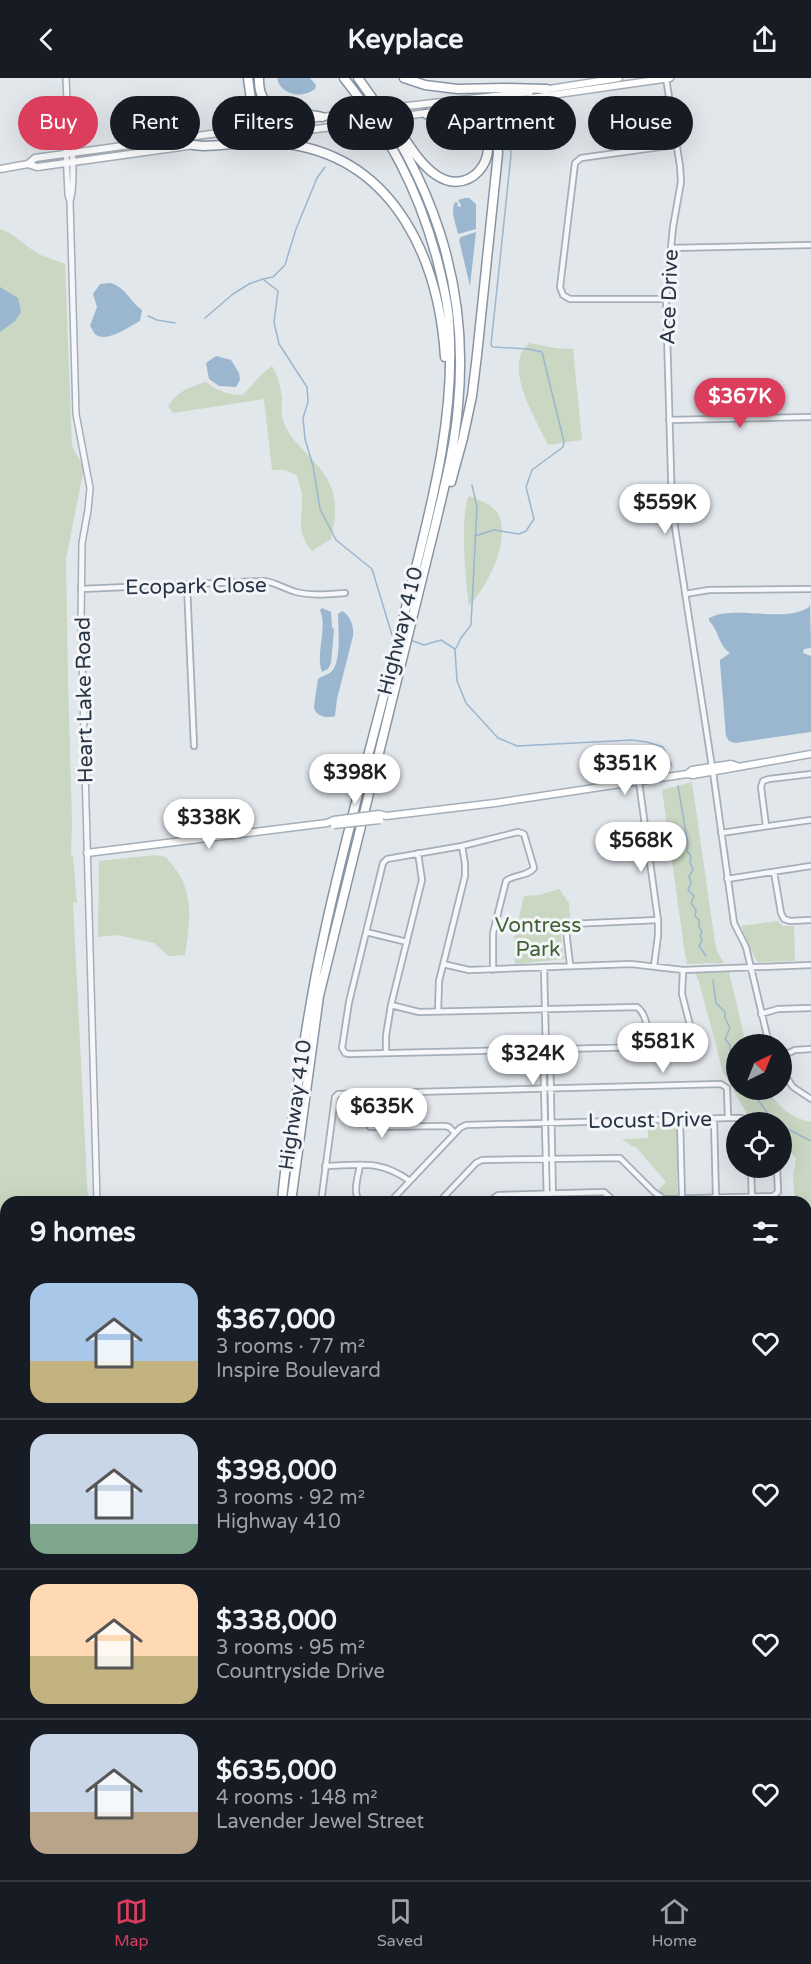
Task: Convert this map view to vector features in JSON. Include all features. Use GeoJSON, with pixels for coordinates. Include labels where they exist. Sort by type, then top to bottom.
{"type":"FeatureCollection","features":[{"type":"Feature","properties":{"kind":"highway"},"geometry":{"type":"LineString","coordinates":[[248,78],[251,96]]}},
{"type":"Feature","properties":{"kind":"highway"},"geometry":{"type":"LineString","coordinates":[[259,78],[260,91],[264,99],[275,109],[293,114],[312,114],[322,117]]}},
{"type":"Feature","properties":{"kind":"highway"},"geometry":{"type":"LineString","coordinates":[[338,78],[354,96]]}},
{"type":"Feature","properties":{"kind":"highway","name":"Highway 410"},"geometry":{"type":"LineString","coordinates":[[344,78],[357,96]]}},
{"type":"Feature","properties":{"kind":"highway","name":"Highway 410"},"geometry":{"type":"LineString","coordinates":[[358,78],[370,96]]}},
{"type":"Feature","properties":{"kind":"highway"},"geometry":{"type":"LineString","coordinates":[[404,78],[425,85],[450,89],[503,87],[547,89]]}},
{"type":"Feature","properties":{"kind":"highway"},"geometry":{"type":"LineString","coordinates":[[200,145],[276,143],[322,152],[361,173],[402,215],[420,248],[432,277],[442,325],[446,366],[445,398],[435,469],[436,480]]}},
{"type":"Feature","properties":{"kind":"highway"},"geometry":{"type":"LineString","coordinates":[[414,148],[434,174],[445,180],[458,182],[477,174],[486,162],[488,150]]}},
{"type":"Feature","properties":{"kind":"highway","name":"Highway 410"},"geometry":{"type":"LineString","coordinates":[[281,1196],[323,936],[436,480],[449,408],[451,369],[449,319],[442,280],[418,199],[394,150]]}},
{"type":"Feature","properties":{"kind":"highway","name":"Highway 410"},"geometry":{"type":"LineString","coordinates":[[292,1196],[319,996],[436,522],[453,445],[458,406],[460,344],[455,296],[438,226],[426,193],[404,150]]}},
{"type":"Feature","properties":{"kind":"highway"},"geometry":{"type":"LineString","coordinates":[[436,522],[443,508],[463,438],[472,396],[498,150]]}},
{"type":"Feature","properties":{"kind":"main road"},"geometry":{"type":"LineString","coordinates":[[516,96],[619,78]]}},
{"type":"Feature","properties":{"kind":"main road"},"geometry":{"type":"LineString","coordinates":[[532,96],[667,78]]}},
{"type":"Feature","properties":{"kind":"main road"},"geometry":{"type":"LineString","coordinates":[[315,119],[426,105]]}},
{"type":"Feature","properties":{"kind":"main road"},"geometry":{"type":"LineString","coordinates":[[315,128],[426,114]]}},
{"type":"Feature","properties":{"kind":"main road"},"geometry":{"type":"LineString","coordinates":[[0,169],[28,164],[35,158],[110,147]]}},
{"type":"Feature","properties":{"kind":"main road"},"geometry":{"type":"LineString","coordinates":[[28,164],[37,168],[151,150]]}},
{"type":"Feature","properties":{"kind":"main road"},"geometry":{"type":"LineString","coordinates":[[87,853],[495,803],[687,774],[692,770],[713,770],[731,764],[737,766],[811,754]]}},
{"type":"Feature","properties":{"kind":"street","name":"Heart Lake Road"},"geometry":{"type":"LineString","coordinates":[[66,78],[70,127],[69,162],[73,193],[70,201],[76,414],[90,488],[82,543],[81,589],[97,1196]]}},
{"type":"Feature","properties":{"kind":"street","name":"Ace Drive"},"geometry":{"type":"LineString","coordinates":[[667,78],[669,96]]}},
{"type":"Feature","properties":{"kind":"street"},"geometry":{"type":"LineString","coordinates":[[635,150],[581,158],[575,163],[560,287],[563,295],[570,299],[666,299]]}},
{"type":"Feature","properties":{"kind":"street","name":"Ace Drive"},"geometry":{"type":"LineString","coordinates":[[676,150],[681,183],[666,299],[672,507],[734,923],[746,947],[766,1034]]}},
{"type":"Feature","properties":{"kind":"street"},"geometry":{"type":"LineString","coordinates":[[671,248],[811,244]]}},
{"type":"Feature","properties":{"kind":"street"},"geometry":{"type":"LineString","coordinates":[[669,420],[811,417]]}},
{"type":"Feature","properties":{"kind":"street","name":"Ecopark Close"},"geometry":{"type":"LineString","coordinates":[[81,589],[264,581],[299,593],[345,593]]}},
{"type":"Feature","properties":{"kind":"street"},"geometry":{"type":"LineString","coordinates":[[187,585],[194,746]]}},
{"type":"Feature","properties":{"kind":"street"},"geometry":{"type":"LineString","coordinates":[[685,594],[709,591],[811,589]]}},
{"type":"Feature","properties":{"kind":"street"},"geometry":{"type":"LineString","coordinates":[[766,826],[761,787],[763,781],[811,774]]}},
{"type":"Feature","properties":{"kind":"street"},"geometry":{"type":"LineString","coordinates":[[639,782],[658,920],[658,941],[654,966]]}},
{"type":"Feature","properties":{"kind":"street"},"geometry":{"type":"LineString","coordinates":[[721,833],[811,820]]}},
{"type":"Feature","properties":{"kind":"street"},"geometry":{"type":"LineString","coordinates":[[493,970],[493,933],[506,881],[511,877],[531,872],[534,866],[525,835],[522,832],[462,846],[389,858],[383,862],[349,1002],[342,1048],[345,1053],[349,1054],[686,1046],[692,1040],[682,994],[683,970]]}},
{"type":"Feature","properties":{"kind":"street"},"geometry":{"type":"LineString","coordinates":[[438,1012],[438,985],[465,876],[462,846]]}},
{"type":"Feature","properties":{"kind":"street"},"geometry":{"type":"LineString","coordinates":[[386,1053],[391,1005],[422,880],[418,853]]}},
{"type":"Feature","properties":{"kind":"street"},"geometry":{"type":"LineString","coordinates":[[727,879],[811,866]]}},
{"type":"Feature","properties":{"kind":"street"},"geometry":{"type":"LineString","coordinates":[[774,872],[784,920],[811,920]]}},
{"type":"Feature","properties":{"kind":"street"},"geometry":{"type":"LineString","coordinates":[[570,965],[567,930],[570,924],[658,920]]}},
{"type":"Feature","properties":{"kind":"street"},"geometry":{"type":"LineString","coordinates":[[366,932],[407,942]]}},
{"type":"Feature","properties":{"kind":"street"},"geometry":{"type":"LineString","coordinates":[[443,964],[465,970],[635,964],[683,970],[811,965]]}},
{"type":"Feature","properties":{"kind":"street"},"geometry":{"type":"LineString","coordinates":[[544,968],[547,1194]]}},
{"type":"Feature","properties":{"kind":"street"},"geometry":{"type":"LineString","coordinates":[[391,1005],[419,1012],[638,1007],[644,1014],[648,1047]]}},
{"type":"Feature","properties":{"kind":"street"},"geometry":{"type":"LineString","coordinates":[[761,1014],[778,1010],[811,1008]]}},
{"type":"Feature","properties":{"kind":"street"},"geometry":{"type":"LineString","coordinates":[[546,1049],[550,1088],[553,1194]]}},
{"type":"Feature","properties":{"kind":"street"},"geometry":{"type":"LineString","coordinates":[[792,1051],[811,1049]]}},
{"type":"Feature","properties":{"kind":"street"},"geometry":{"type":"LineString","coordinates":[[322,1196],[335,1096],[340,1093],[723,1084],[727,1090],[728,1112]]}},
{"type":"Feature","properties":{"kind":"street"},"geometry":{"type":"LineString","coordinates":[[792,1086],[811,1099]]}},
{"type":"Feature","properties":{"kind":"street"},"geometry":{"type":"LineString","coordinates":[[371,1093],[367,1120],[370,1127],[445,1126],[455,1132],[396,1196]]}},
{"type":"Feature","properties":{"kind":"street","name":"Locust Drive"},"geometry":{"type":"LineString","coordinates":[[455,1132],[466,1125],[726,1118]]}},
{"type":"Feature","properties":{"kind":"street"},"geometry":{"type":"LineString","coordinates":[[714,1119],[716,1196]]}},
{"type":"Feature","properties":{"kind":"street"},"geometry":{"type":"LineString","coordinates":[[680,1120],[682,1196]]}},
{"type":"Feature","properties":{"kind":"street"},"geometry":{"type":"LineString","coordinates":[[446,1196],[479,1161],[620,1158],[660,1196]]}},
{"type":"Feature","properties":{"kind":"street"},"geometry":{"type":"LineString","coordinates":[[357,1196],[356,1191],[360,1165]]}},
{"type":"Feature","properties":{"kind":"street"},"geometry":{"type":"LineString","coordinates":[[325,1166],[373,1165],[390,1168],[410,1181]]}},
{"type":"Feature","properties":{"kind":"street"},"geometry":{"type":"LineString","coordinates":[[751,1178],[752,1196]]}},
{"type":"Feature","properties":{"kind":"street"},"geometry":{"type":"LineString","coordinates":[[774,1196],[777,1194],[777,1178]]}},
{"type":"Feature","properties":{"kind":"street"},"geometry":{"type":"LineString","coordinates":[[497,1196],[604,1192],[608,1196]]}},
{"type":"Feature","properties":{"kind":"green space"},"geometry":{"type":"Polygon","coordinates":[[[0,229],[8,232],[38,254],[65,264],[72,446],[84,468],[66,559],[71,855],[73,856],[77,903],[73,902],[88,1196],[0,1196],[0,229]]]}},
{"type":"Feature","properties":{"kind":"green space"},"geometry":{"type":"Polygon","coordinates":[[[529,343],[573,349],[582,440],[548,445],[527,401],[519,376],[521,354],[529,343]]]}},
{"type":"Feature","properties":{"kind":"green space"},"geometry":{"type":"Polygon","coordinates":[[[272,366],[280,385],[282,416],[287,429],[320,468],[334,496],[335,515],[331,539],[312,551],[303,537],[302,495],[297,475],[284,470],[272,470],[264,399],[173,413],[168,406],[180,393],[206,382],[223,392],[243,395],[272,366]]]}},
{"type":"Feature","properties":{"kind":"green space"},"geometry":{"type":"Polygon","coordinates":[[[469,496],[494,509],[502,527],[495,564],[483,588],[469,606],[464,519],[469,496]]]}},
{"type":"Feature","properties":{"kind":"green space"},"geometry":{"type":"Polygon","coordinates":[[[692,782],[715,943],[724,963],[687,964],[662,790],[692,782]]]}},
{"type":"Feature","properties":{"kind":"green space"},"geometry":{"type":"Polygon","coordinates":[[[156,855],[166,857],[172,864],[180,876],[187,895],[189,915],[185,955],[169,956],[154,943],[117,935],[98,937],[99,861],[156,855]]]}},
{"type":"Feature","properties":{"kind":"green space","name":"Vontress Park"},"geometry":{"type":"Polygon","coordinates":[[[559,889],[569,903],[570,919],[565,922],[561,931],[564,959],[515,964],[514,938],[524,896],[539,895],[559,889]]]}},
{"type":"Feature","properties":{"kind":"green space"},"geometry":{"type":"Polygon","coordinates":[[[777,921],[783,926],[794,926],[795,961],[758,962],[741,926],[777,921]]]}},
{"type":"Feature","properties":{"kind":"green space"},"geometry":{"type":"Polygon","coordinates":[[[729,972],[744,1034],[726,1034],[726,1077],[723,1072],[695,973],[729,972]]]}},
{"type":"Feature","properties":{"kind":"green space"},"geometry":{"type":"Polygon","coordinates":[[[739,1100],[775,1100],[788,1112],[746,1112],[739,1100]]]}},
{"type":"Feature","properties":{"kind":"green space"},"geometry":{"type":"Polygon","coordinates":[[[792,1115],[811,1122],[811,1196],[795,1196],[793,1177],[796,1158],[792,1155],[792,1115]]]}},
{"type":"Feature","properties":{"kind":"green space"},"geometry":{"type":"Polygon","coordinates":[[[674,1123],[677,1125],[677,1194],[663,1195],[657,1191],[666,1182],[635,1146],[633,1147],[622,1139],[648,1138],[648,1124],[674,1123]]]}},
{"type":"Feature","properties":{"kind":"water"},"geometry":{"type":"Polygon","coordinates":[[[277,78],[310,78],[316,85],[315,89],[310,92],[293,94],[287,92],[279,84],[277,78]]]}},
{"type":"Feature","properties":{"kind":"water"},"geometry":{"type":"Polygon","coordinates":[[[469,198],[476,204],[476,229],[458,234],[453,214],[454,206],[455,202],[461,207],[458,200],[469,198]]]}},
{"type":"Feature","properties":{"kind":"water"},"geometry":{"type":"Polygon","coordinates":[[[476,232],[470,286],[459,240],[461,237],[476,232]]]}},
{"type":"Feature","properties":{"kind":"water"},"geometry":{"type":"Polygon","coordinates":[[[110,283],[124,291],[142,310],[140,321],[111,336],[100,337],[90,326],[97,307],[93,294],[100,284],[110,283]]]}},
{"type":"Feature","properties":{"kind":"water"},"geometry":{"type":"Polygon","coordinates":[[[0,287],[18,298],[21,312],[15,321],[0,332],[0,287]]]}},
{"type":"Feature","properties":{"kind":"water"},"geometry":{"type":"Polygon","coordinates":[[[216,356],[231,360],[239,373],[240,380],[236,387],[219,386],[209,379],[206,363],[216,356]]]}},
{"type":"Feature","properties":{"kind":"water"},"geometry":{"type":"Polygon","coordinates":[[[810,604],[811,648],[804,649],[803,653],[811,656],[811,732],[735,743],[729,741],[726,736],[720,660],[730,653],[723,646],[709,618],[732,613],[787,614],[799,612],[809,607],[810,604]]]}},
{"type":"Feature","properties":{"kind":"water"},"geometry":{"type":"Polygon","coordinates":[[[322,608],[331,612],[334,630],[331,663],[328,669],[322,672],[320,657],[323,625],[320,610],[322,608]]]}},
{"type":"Feature","properties":{"kind":"water"},"geometry":{"type":"Polygon","coordinates":[[[342,611],[351,622],[353,636],[335,716],[325,717],[316,712],[314,706],[318,679],[331,672],[337,661],[338,614],[342,611]]]}},
{"type":"Feature","properties":{"kind":"waterway"},"geometry":{"type":"LineString","coordinates":[[475,536],[494,530],[519,534],[526,531],[534,519],[526,487],[532,470],[563,447],[564,442],[542,352],[491,345],[511,150]]}},
{"type":"Feature","properties":{"kind":"waterway"},"geometry":{"type":"LineString","coordinates":[[205,318],[233,294],[249,284],[273,277],[285,265],[296,229],[317,178],[325,167]]}},
{"type":"Feature","properties":{"kind":"waterway"},"geometry":{"type":"LineString","coordinates":[[264,280],[278,291],[274,322],[279,344],[307,387],[308,402],[303,418],[305,439],[313,466],[320,509],[336,540],[372,569],[392,635]]}},
{"type":"Feature","properties":{"kind":"waterway"},"geometry":{"type":"LineString","coordinates":[[148,316],[175,323]]}},
{"type":"Feature","properties":{"kind":"waterway"},"geometry":{"type":"LineString","coordinates":[[472,485],[477,507],[471,625],[455,650],[457,681],[466,703],[498,738],[517,746],[632,740],[663,747],[672,766]]}},
{"type":"Feature","properties":{"kind":"waterway"},"geometry":{"type":"LineString","coordinates":[[410,640],[424,645],[441,640],[455,649]]}},
{"type":"Feature","properties":{"kind":"waterway"},"geometry":{"type":"LineString","coordinates":[[678,786],[688,845],[687,851],[691,856],[690,862],[693,870],[689,876],[691,883],[688,890],[694,896],[691,903],[696,910],[695,916],[699,920],[702,932],[700,935],[702,941],[699,946],[706,956]]}},
{"type":"Feature","properties":{"kind":"waterway"},"geometry":{"type":"LineString","coordinates":[[713,980],[716,1003],[725,1012],[730,1028],[727,1034]]}},
{"type":"Feature","properties":{"kind":"waterway"},"geometry":{"type":"LineString","coordinates":[[758,1100],[767,1112]]}},
{"type":"Feature","properties":{"kind":"waterway"},"geometry":{"type":"LineString","coordinates":[[792,1131],[811,1141]]}}]}
